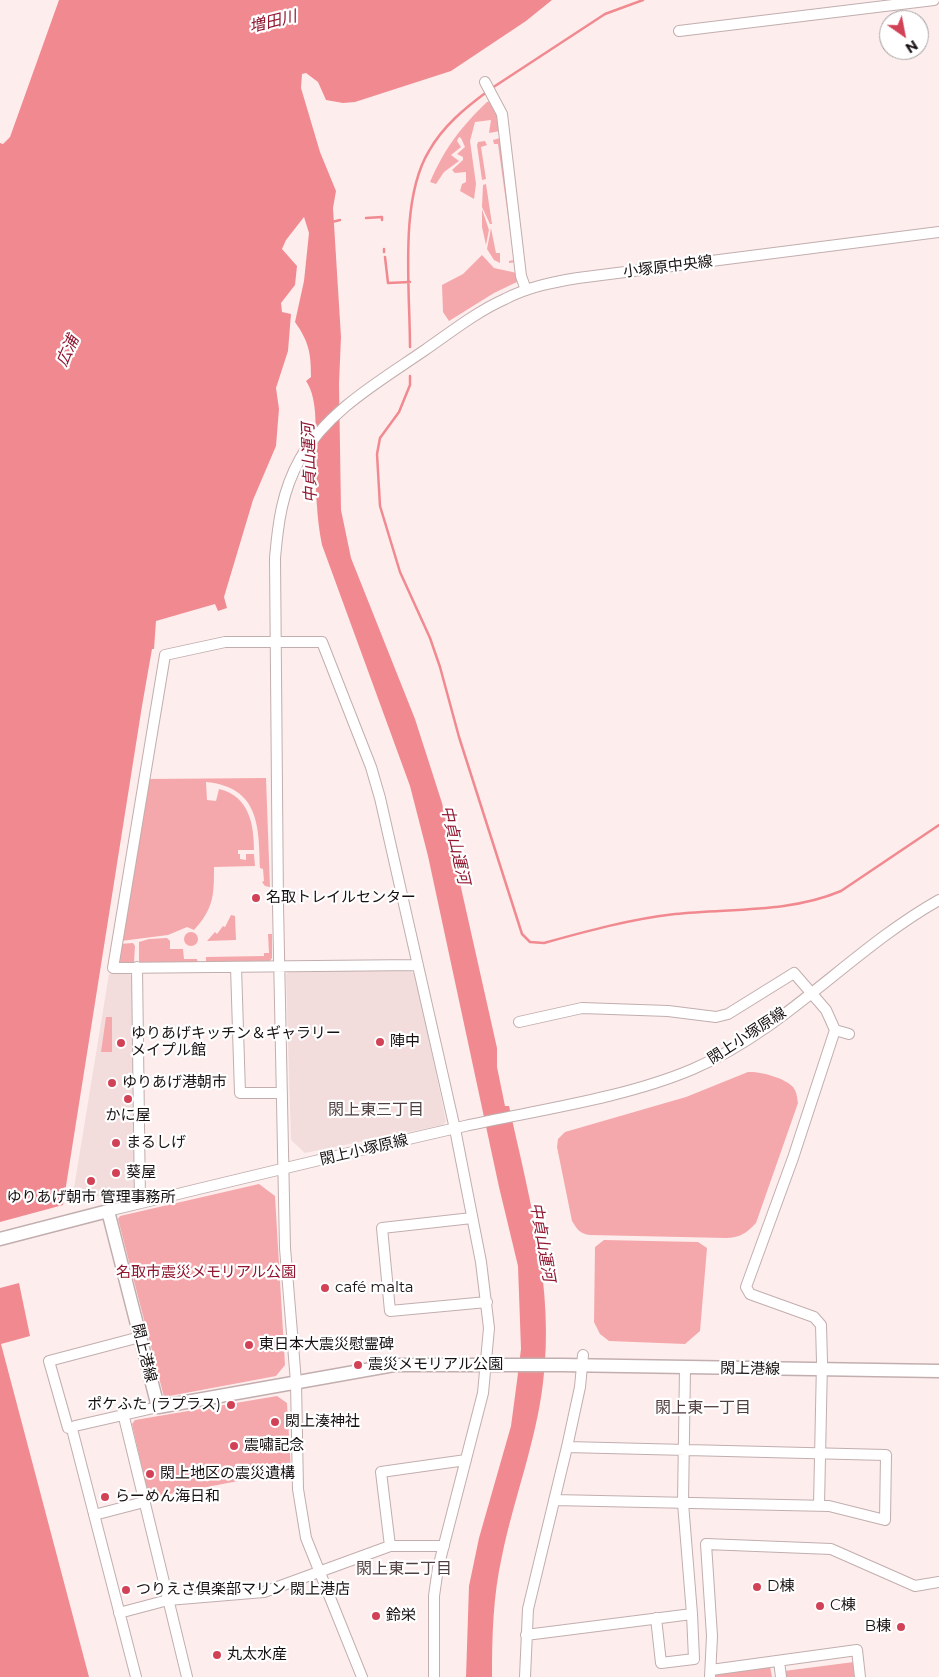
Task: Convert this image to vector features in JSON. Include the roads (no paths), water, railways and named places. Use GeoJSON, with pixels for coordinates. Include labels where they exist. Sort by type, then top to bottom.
{"type":"FeatureCollection","features":[{"type":"Feature","properties":{"kind":"main road","name":"閖上港線"},"geometry":{"type":"LineString","coordinates":[[108,1211],[158,1407]]}},
{"type":"Feature","properties":{"kind":"main road"},"geometry":{"type":"LineString","coordinates":[[0,1239],[108,1211]]}},
{"type":"Feature","properties":{"kind":"main road","name":"閖上港線"},"geometry":{"type":"LineString","coordinates":[[486,1364],[561,1365],[582,1360],[685,1368],[939,1371]]}},
{"type":"Feature","properties":{"kind":"main road"},"geometry":{"type":"LineString","coordinates":[[158,1407],[394,1365],[486,1364]]}},
{"type":"Feature","properties":{"kind":"street"},"geometry":{"type":"LineString","coordinates":[[679,31],[934,0]]}},
{"type":"Feature","properties":{"kind":"street"},"geometry":{"type":"LineString","coordinates":[[488,88],[502,114],[521,276],[526,290]]}},
{"type":"Feature","properties":{"kind":"street","name":"小塚原中央線"},"geometry":{"type":"LineString","coordinates":[[275,642],[275,558],[278,518],[284,495],[306,450],[315,437],[350,403],[487,309],[526,290],[578,278],[939,232]]}},
{"type":"Feature","properties":{"kind":"street"},"geometry":{"type":"LineString","coordinates":[[418,965],[113,968],[165,655],[225,642],[322,642],[376,782],[418,965],[455,1129],[487,1302],[489,1328],[483,1393],[444,1546],[434,1596],[431,1676]]}},
{"type":"Feature","properties":{"kind":"street"},"geometry":{"type":"LineString","coordinates":[[275,642],[285,1248],[296,1382],[301,1514],[306,1538],[362,1677]]}},
{"type":"Feature","properties":{"kind":"street","name":"閖上小塚原線"},"geometry":{"type":"LineString","coordinates":[[108,1211],[284,1168],[656,1083],[693,1069],[728,1052],[763,1030],[892,929],[939,900]]}},
{"type":"Feature","properties":{"kind":"street"},"geometry":{"type":"LineString","coordinates":[[136,967],[140,1203]]}},
{"type":"Feature","properties":{"kind":"street"},"geometry":{"type":"LineString","coordinates":[[236,967],[240,1093],[282,1093]]}},
{"type":"Feature","properties":{"kind":"street"},"geometry":{"type":"LineString","coordinates":[[519,1022],[582,1008],[668,1010],[716,1017],[728,1014],[794,973],[812,992],[832,1019],[835,1030],[793,1158],[746,1287],[750,1294],[808,1315],[819,1321],[822,1328],[819,1505]]}},
{"type":"Feature","properties":{"kind":"street"},"geometry":{"type":"LineString","coordinates":[[835,1030],[849,1034]]}},
{"type":"Feature","properties":{"kind":"street"},"geometry":{"type":"LineString","coordinates":[[472,1218],[382,1228],[390,1311],[487,1302]]}},
{"type":"Feature","properties":{"kind":"street"},"geometry":{"type":"LineString","coordinates":[[136,1677],[72,1429],[68,1428],[49,1361],[140,1337]]}},
{"type":"Feature","properties":{"kind":"street"},"geometry":{"type":"LineString","coordinates":[[525,1677],[526,1635],[532,1584],[567,1447],[580,1387],[582,1360]]}},
{"type":"Feature","properties":{"kind":"street"},"geometry":{"type":"LineString","coordinates":[[656,1618],[662,1663],[694,1659],[683,1503],[685,1368]]}},
{"type":"Feature","properties":{"kind":"street"},"geometry":{"type":"LineString","coordinates":[[72,1429],[74,1426],[158,1407]]}},
{"type":"Feature","properties":{"kind":"street"},"geometry":{"type":"LineString","coordinates":[[123,1414],[187,1677]]}},
{"type":"Feature","properties":{"kind":"street"},"geometry":{"type":"LineString","coordinates":[[554,1500],[819,1505],[885,1520],[886,1455],[567,1447]]}},
{"type":"Feature","properties":{"kind":"street"},"geometry":{"type":"LineString","coordinates":[[390,1546],[380,1472],[466,1460]]}},
{"type":"Feature","properties":{"kind":"street"},"geometry":{"type":"LineString","coordinates":[[94,1515],[144,1502]]}},
{"type":"Feature","properties":{"kind":"street"},"geometry":{"type":"LineString","coordinates":[[860,1677],[857,1650],[710,1673],[712,1636],[706,1544],[831,1549],[915,1586],[939,1582]]}},
{"type":"Feature","properties":{"kind":"street"},"geometry":{"type":"LineString","coordinates":[[119,1613],[168,1600],[264,1592],[390,1546],[444,1546]]}},
{"type":"Feature","properties":{"kind":"street"},"geometry":{"type":"LineString","coordinates":[[526,1635],[692,1614]]}},
{"type":"Feature","properties":{"kind":"street"},"geometry":{"type":"LineString","coordinates":[[779,1661],[781,1677]]}},
{"type":"Feature","properties":{"kind":"water"},"geometry":{"type":"Polygon","coordinates":[[[59,0],[552,0],[526,21],[451,71],[355,102],[343,103],[326,100],[318,82],[306,73],[302,74],[301,88],[320,152],[336,191],[333,208],[341,337],[339,384],[341,510],[351,558],[415,719],[442,803],[497,1048],[497,1067],[505,1106],[509,1106],[532,1209],[543,1278],[546,1348],[543,1383],[535,1427],[499,1571],[492,1646],[492,1677],[466,1677],[469,1586],[479,1538],[511,1426],[521,1349],[518,1266],[499,1187],[428,856],[410,786],[322,545],[317,501],[315,407],[306,381],[311,377],[310,361],[306,342],[295,322],[304,281],[309,233],[304,217],[286,240],[282,249],[297,266],[295,285],[281,303],[282,312],[291,314],[288,351],[276,388],[279,409],[276,446],[253,500],[224,597],[227,608],[218,611],[215,604],[156,621],[154,649],[152,649],[142,706],[63,1205],[0,1222],[0,143],[3,144],[10,137],[59,0]]]}},
{"type":"Feature","properties":{"kind":"water"},"geometry":{"type":"Polygon","coordinates":[[[19,1283],[30,1336],[1,1344],[89,1677],[0,1677],[0,1288],[19,1283]]]}},
{"type":"Feature","properties":{"kind":"waterway"},"geometry":{"type":"LineString","coordinates":[[492,88],[605,14],[643,0]]}},
{"type":"Feature","properties":{"kind":"waterway"},"geometry":{"type":"LineString","coordinates":[[410,347],[408,246],[413,194],[420,171],[429,151],[441,133],[463,111],[488,91]]}},
{"type":"Feature","properties":{"kind":"waterway"},"geometry":{"type":"LineString","coordinates":[[366,218],[382,217],[382,220]]}},
{"type":"Feature","properties":{"kind":"waterway"},"geometry":{"type":"LineString","coordinates":[[332,222],[340,220]]}},
{"type":"Feature","properties":{"kind":"waterway"},"geometry":{"type":"LineString","coordinates":[[385,257],[388,283],[410,282]]}},
{"type":"Feature","properties":{"kind":"waterway"},"geometry":{"type":"LineString","coordinates":[[410,376],[410,385],[399,412],[380,438],[377,454],[380,506],[400,572],[430,638],[440,667],[459,737],[522,934],[530,942],[544,943],[609,926],[659,916],[780,906],[821,898],[841,891],[939,825]]}},
{"type":"Feature","properties":{"kind":"place","name":"名取トレイルセンター"},"geometry":{"type":"Point","coordinates":[256,898]}},
{"type":"Feature","properties":{"kind":"place","name":"陣中"},"geometry":{"type":"Point","coordinates":[380,1042]}},
{"type":"Feature","properties":{"kind":"place","name":"ゆりあげキッチン＆ギャラリー メイプル館"},"geometry":{"type":"Point","coordinates":[121,1043]}},
{"type":"Feature","properties":{"kind":"place","name":"ゆりあげ港朝市"},"geometry":{"type":"Point","coordinates":[112,1083]}},
{"type":"Feature","properties":{"kind":"place","name":"かに屋"},"geometry":{"type":"Point","coordinates":[128,1099]}},
{"type":"Feature","properties":{"kind":"place","name":"まるしげ"},"geometry":{"type":"Point","coordinates":[116,1143]}},
{"type":"Feature","properties":{"kind":"place","name":"葵屋"},"geometry":{"type":"Point","coordinates":[116,1173]}},
{"type":"Feature","properties":{"kind":"place","name":"ゆりあげ朝市 管理事務所"},"geometry":{"type":"Point","coordinates":[91,1181]}},
{"type":"Feature","properties":{"kind":"place","name":"café malta"},"geometry":{"type":"Point","coordinates":[325,1288]}},
{"type":"Feature","properties":{"kind":"place","name":"東日本大震災慰霊碑"},"geometry":{"type":"Point","coordinates":[249,1345]}},
{"type":"Feature","properties":{"kind":"place","name":"震災メモリアル公園"},"geometry":{"type":"Point","coordinates":[358,1365]}},
{"type":"Feature","properties":{"kind":"place","name":"ポケふた (ラプラス)"},"geometry":{"type":"Point","coordinates":[231,1405]}},
{"type":"Feature","properties":{"kind":"place","name":"閖上湊神社"},"geometry":{"type":"Point","coordinates":[275,1422]}},
{"type":"Feature","properties":{"kind":"place","name":"震嘯記念"},"geometry":{"type":"Point","coordinates":[234,1446]}},
{"type":"Feature","properties":{"kind":"place","name":"閖上地区の震災遺構"},"geometry":{"type":"Point","coordinates":[150,1474]}},
{"type":"Feature","properties":{"kind":"place","name":"らーめん海日和"},"geometry":{"type":"Point","coordinates":[105,1497]}},
{"type":"Feature","properties":{"kind":"place","name":"D棟"},"geometry":{"type":"Point","coordinates":[757,1587]}},
{"type":"Feature","properties":{"kind":"place","name":"つりえさ倶楽部マリン 閖上港店"},"geometry":{"type":"Point","coordinates":[126,1590]}},
{"type":"Feature","properties":{"kind":"place","name":"C棟"},"geometry":{"type":"Point","coordinates":[820,1606]}},
{"type":"Feature","properties":{"kind":"place","name":"鈴栄"},"geometry":{"type":"Point","coordinates":[376,1616]}},
{"type":"Feature","properties":{"kind":"place","name":"B棟"},"geometry":{"type":"Point","coordinates":[901,1627]}},
{"type":"Feature","properties":{"kind":"place","name":"丸太水産"},"geometry":{"type":"Point","coordinates":[217,1655]}},
{"type":"Feature","properties":{"kind":"district","name":"閖上東三丁目"},"geometry":{"type":"Point","coordinates":[376,1110]}},
{"type":"Feature","properties":{"kind":"district","name":"閖上東一丁目"},"geometry":{"type":"Point","coordinates":[703,1408]}},
{"type":"Feature","properties":{"kind":"district","name":"閖上東二丁目"},"geometry":{"type":"Point","coordinates":[404,1569]}},
{"type":"Feature","properties":{"kind":"water label","name":"増田川"},"geometry":{"type":"Point","coordinates":[273,22]}},
{"type":"Feature","properties":{"kind":"water label","name":"広浦"},"geometry":{"type":"Point","coordinates":[68,351]}},
{"type":"Feature","properties":{"kind":"water label","name":"中貞山運河"},"geometry":{"type":"Point","coordinates":[310,463]}},
{"type":"Feature","properties":{"kind":"water label","name":"中貞山運河"},"geometry":{"type":"Point","coordinates":[455,845]}},
{"type":"Feature","properties":{"kind":"water label","name":"中貞山運河"},"geometry":{"type":"Point","coordinates":[542,1242]}},
{"type":"Feature","properties":{"kind":"park label","name":"名取市震災メモリアル公園"},"geometry":{"type":"Point","coordinates":[206,1273]}}]}
